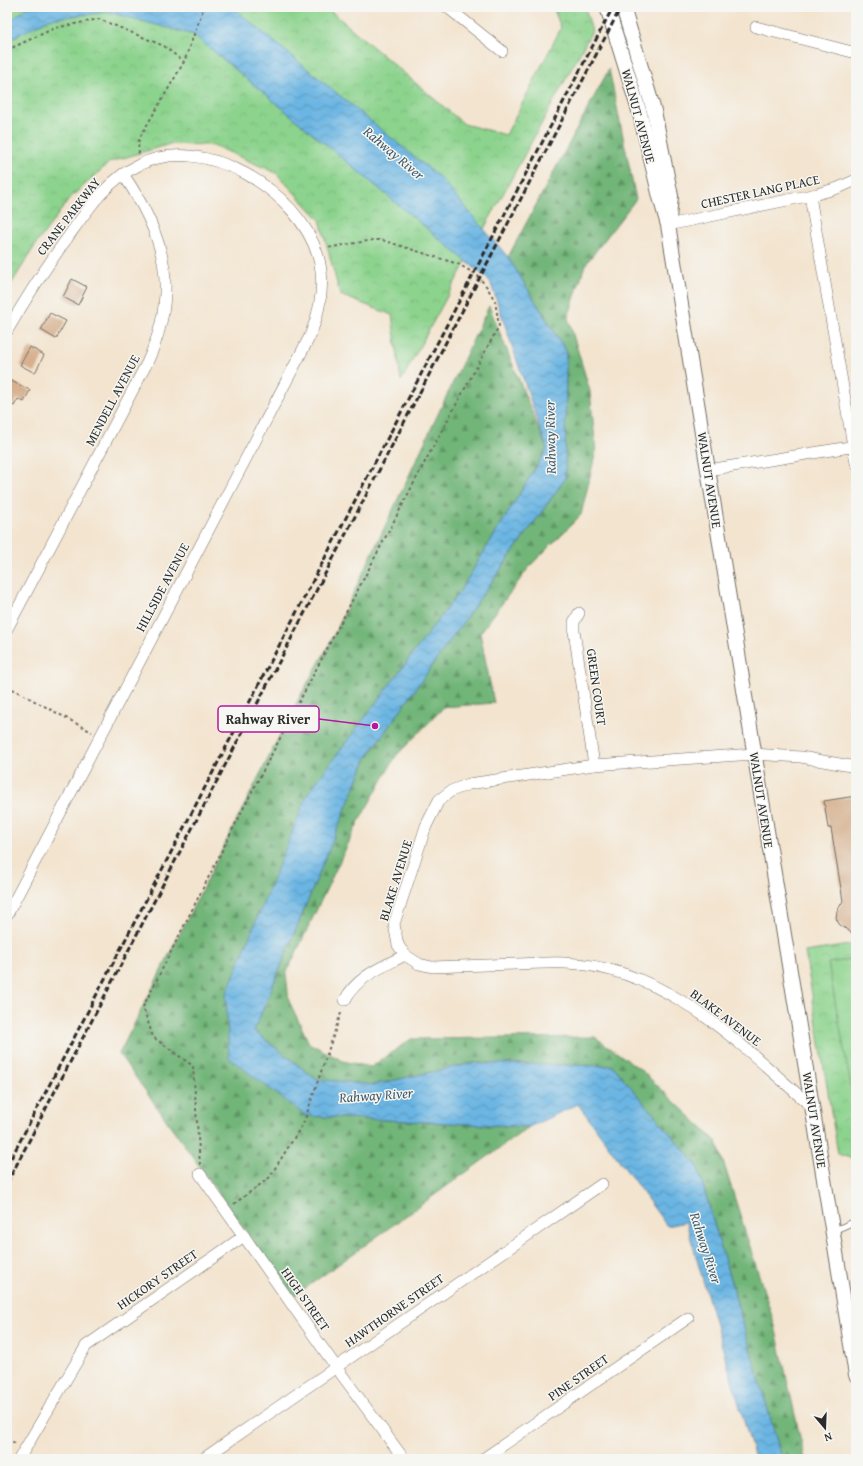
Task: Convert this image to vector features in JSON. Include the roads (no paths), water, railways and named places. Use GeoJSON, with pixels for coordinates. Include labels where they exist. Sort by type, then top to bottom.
{"type":"FeatureCollection","features":[{"type":"Feature","properties":{"kind":"street"},"geometry":{"type":"LineString","coordinates":[[447,7],[502,51]]}},
{"type":"Feature","properties":{"kind":"street","name":"WALNUT AVENUE"},"geometry":{"type":"LineString","coordinates":[[607,7],[640,114],[668,225],[812,1107],[833,1232],[852,1327],[856,1375]]}},
{"type":"Feature","properties":{"kind":"street","name":"WALNUT AVENUE"},"geometry":{"type":"LineString","coordinates":[[623,7],[654,111],[671,196],[668,225]]}},
{"type":"Feature","properties":{"kind":"street"},"geometry":{"type":"LineString","coordinates":[[756,27],[856,53]]}},
{"type":"Feature","properties":{"kind":"street","name":"CRANE PARKWAY"},"geometry":{"type":"LineString","coordinates":[[7,331],[40,276],[88,209],[105,190],[123,174],[140,164],[164,157],[186,156],[210,160],[237,170],[262,184],[282,200],[299,220],[316,250],[321,267]]}},
{"type":"Feature","properties":{"kind":"street","name":"MENDELL AVENUE"},"geometry":{"type":"LineString","coordinates":[[7,629],[143,370],[158,335],[165,295],[164,272],[160,248],[147,212],[123,174]]}},
{"type":"Feature","properties":{"kind":"street","name":"CHESTER LANG PLACE"},"geometry":{"type":"LineString","coordinates":[[668,225],[810,196],[838,188],[856,180]]}},
{"type":"Feature","properties":{"kind":"street"},"geometry":{"type":"LineString","coordinates":[[810,196],[855,446],[856,463]]}},
{"type":"Feature","properties":{"kind":"street","name":"HILLSIDE AVENUE"},"geometry":{"type":"LineString","coordinates":[[7,915],[310,336],[318,316],[321,300],[321,267]]}},
{"type":"Feature","properties":{"kind":"street"},"geometry":{"type":"LineString","coordinates":[[708,470],[855,446]]}},
{"type":"Feature","properties":{"kind":"street","name":"GREEN COURT"},"geometry":{"type":"LineString","coordinates":[[579,613],[574,622],[574,631],[594,765]]}},
{"type":"Feature","properties":{"kind":"street","name":"BLAKE AVENUE"},"geometry":{"type":"LineString","coordinates":[[812,1107],[732,1036],[704,1015],[670,993],[634,978],[598,967],[565,963],[432,967],[419,964],[405,955],[398,945],[394,924],[426,826],[439,800],[451,791],[469,784],[594,765],[754,754],[801,757],[856,767]]}},
{"type":"Feature","properties":{"kind":"street"},"geometry":{"type":"LineString","coordinates":[[345,1000],[350,990],[360,980],[405,955]]}},
{"type":"Feature","properties":{"kind":"street","name":"HIGH STREET"},"geometry":{"type":"LineString","coordinates":[[200,1174],[336,1367],[404,1459]]}},
{"type":"Feature","properties":{"kind":"street","name":"HAWTHORNE STREET"},"geometry":{"type":"LineString","coordinates":[[203,1459],[602,1184]]}},
{"type":"Feature","properties":{"kind":"street","name":"HICKORY STREET"},"geometry":{"type":"LineString","coordinates":[[19,1459],[86,1346],[244,1236]]}},
{"type":"Feature","properties":{"kind":"street","name":"PINE STREET"},"geometry":{"type":"LineString","coordinates":[[483,1459],[688,1318]]}},
{"type":"Feature","properties":{"kind":"lane"},"geometry":{"type":"LineString","coordinates":[[833,1232],[856,1221]]}},
{"type":"Feature","properties":{"kind":"water"},"geometry":{"type":"Polygon","coordinates":[[[28,7],[232,7],[440,178],[508,257],[566,351],[565,479],[367,757],[254,1031],[316,1079],[373,1085],[472,1063],[613,1066],[697,1165],[782,1459],[755,1459],[686,1222],[667,1226],[578,1104],[529,1127],[306,1116],[229,1058],[226,995],[308,793],[460,591],[547,449],[490,281],[194,35],[108,12],[49,19],[7,41],[7,23],[28,7]]]}},
{"type":"Feature","properties":{"kind":"railway"},"geometry":{"type":"LineString","coordinates":[[7,1166],[613,7]]}},
{"type":"Feature","properties":{"kind":"railway"},"geometry":{"type":"LineString","coordinates":[[7,1183],[621,7]]}},
{"type":"Feature","properties":{"kind":"place","name":"Rahway River"},"geometry":{"type":"Point","coordinates":[375,726]}}]}
